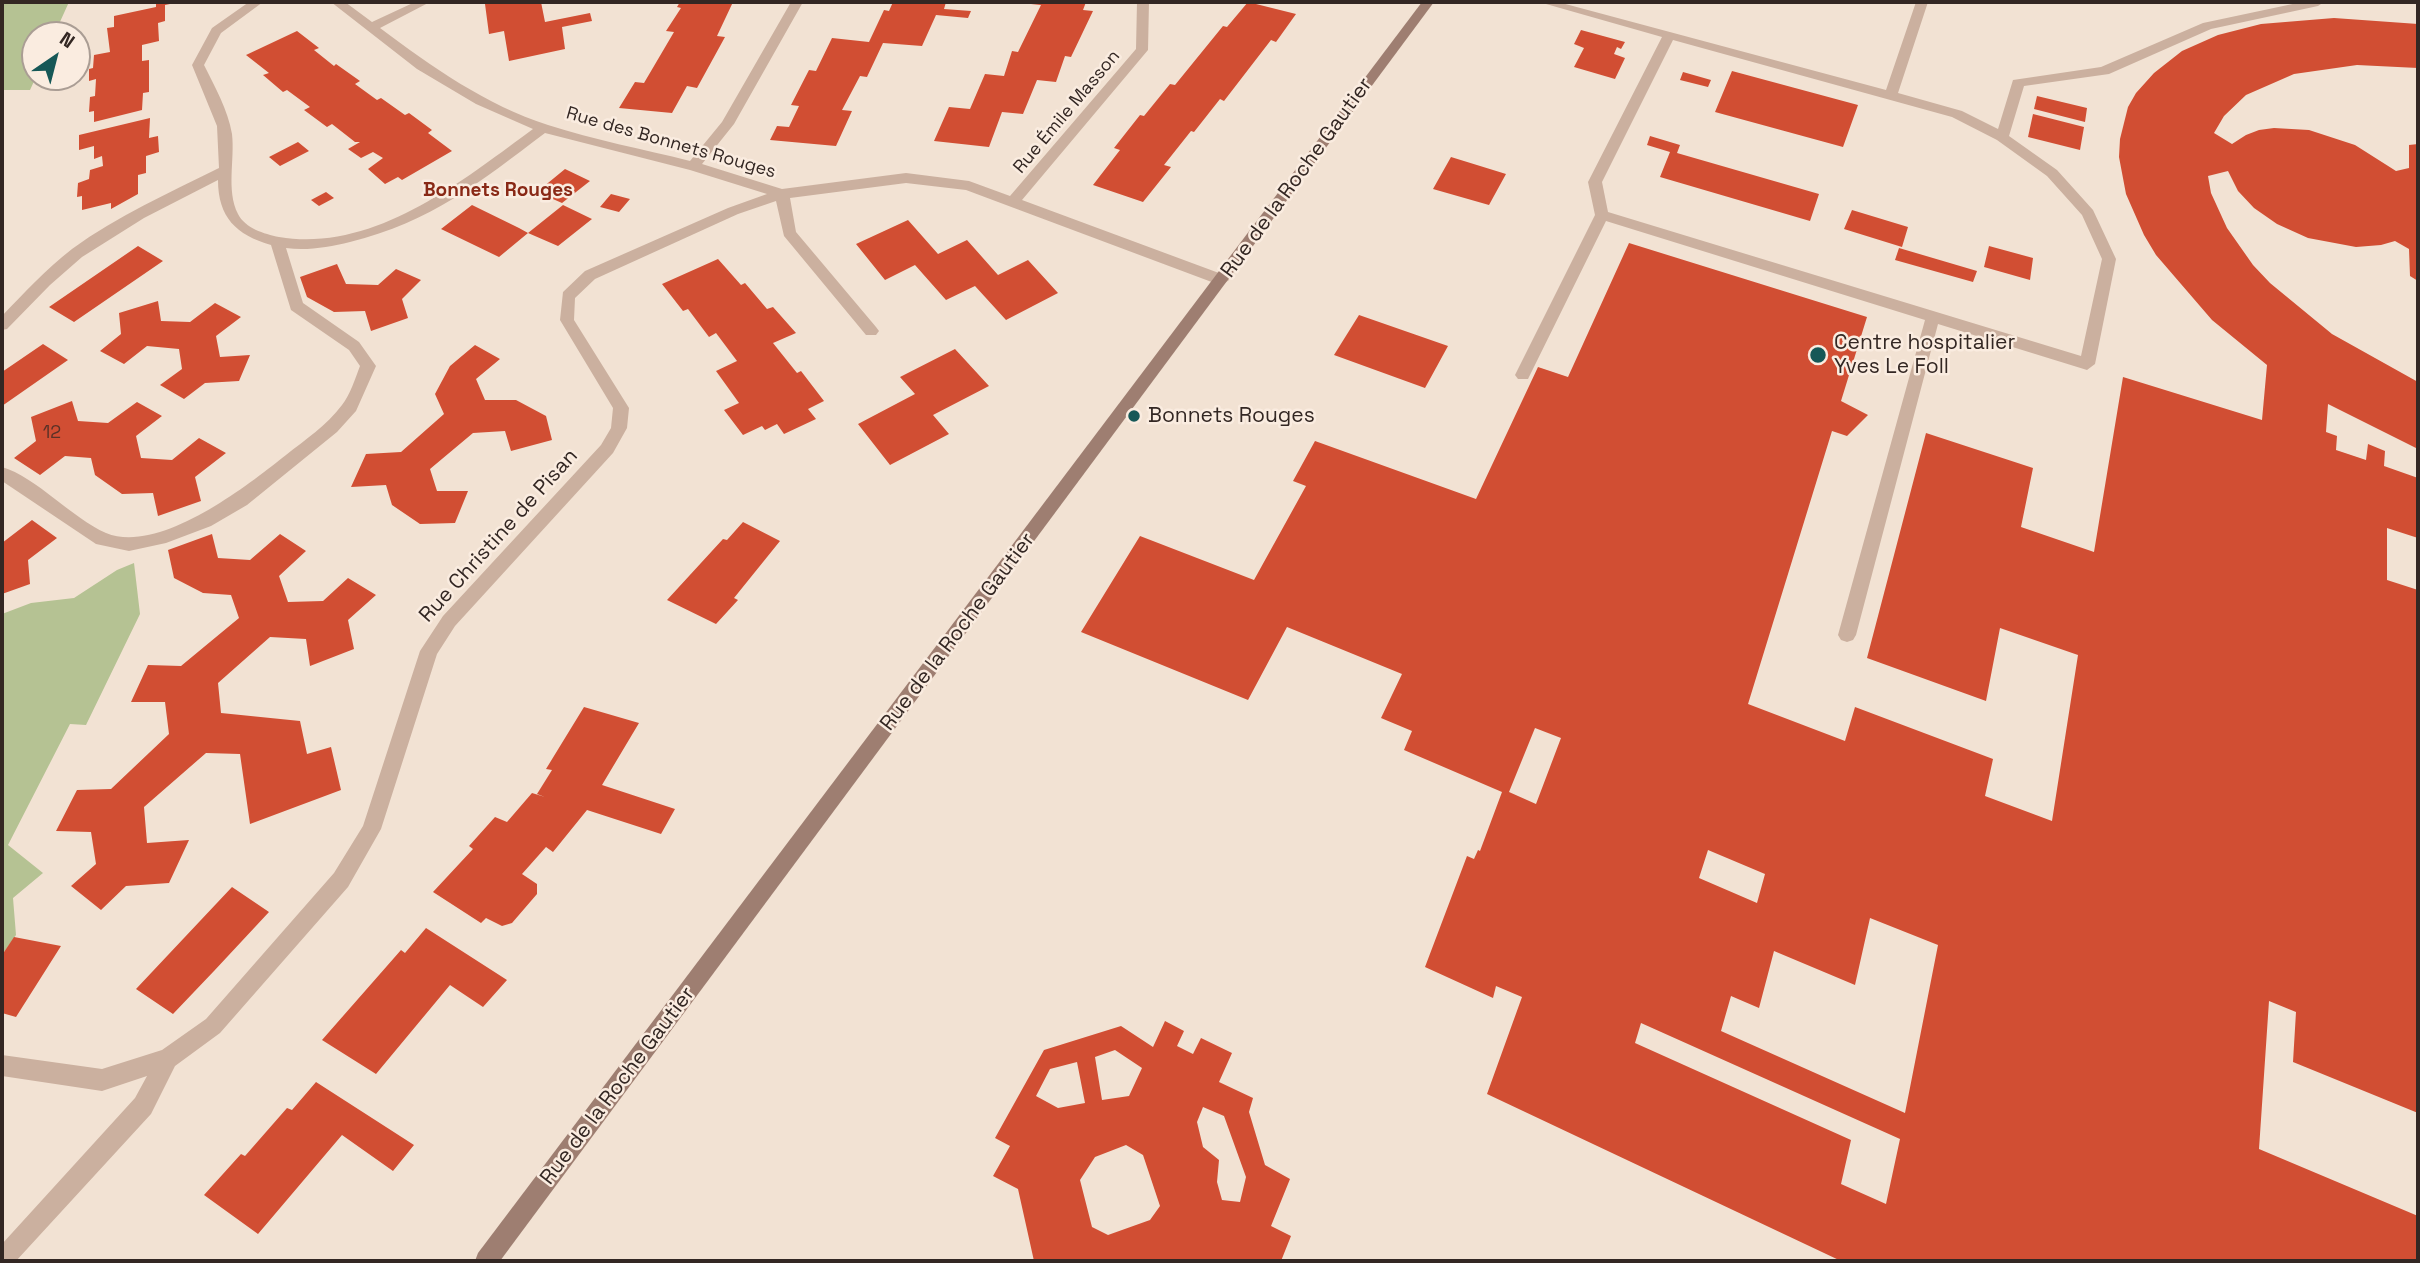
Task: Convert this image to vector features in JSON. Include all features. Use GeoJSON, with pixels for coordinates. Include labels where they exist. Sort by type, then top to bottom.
{"type":"FeatureCollection","features":[{"type":"Feature","properties":{"kind":"street"},"geometry":{"type":"LineString","coordinates":[[257,2],[216,31],[198,65],[225,135],[224,171],[231,214],[247,233],[277,242],[310,243],[347,237],[402,219],[450,195],[543,128]]}},
{"type":"Feature","properties":{"kind":"street","name":"Rue des Bonnets Rouges"},"geometry":{"type":"LineString","coordinates":[[337,2],[422,66],[481,101],[543,128],[693,166],[782,194],[874,180],[906,178],[969,186],[1222,280]]}},
{"type":"Feature","properties":{"kind":"street"},"geometry":{"type":"LineString","coordinates":[[371,28],[424,2]]}},
{"type":"Feature","properties":{"kind":"street"},"geometry":{"type":"LineString","coordinates":[[693,166],[727,124],[797,2]]}},
{"type":"Feature","properties":{"kind":"street","name":"Rue Émile Masson"},"geometry":{"type":"LineString","coordinates":[[1013,202],[1142,50],[1143,2]]}},
{"type":"Feature","properties":{"kind":"street","name":"Rue de la Roche Gautier"},"geometry":{"type":"LineString","coordinates":[[486,1261],[1428,2]]}},
{"type":"Feature","properties":{"kind":"street"},"geometry":{"type":"LineString","coordinates":[[1545,2],[1957,114],[2002,137],[2053,173],[2088,213],[2109,259],[2087,364],[1602,215]]}},
{"type":"Feature","properties":{"kind":"street"},"geometry":{"type":"LineString","coordinates":[[1891,95],[1922,2]]}},
{"type":"Feature","properties":{"kind":"street"},"geometry":{"type":"LineString","coordinates":[[2002,137],[2018,83],[2104,71],[2207,26],[2318,2]]}},
{"type":"Feature","properties":{"kind":"street"},"geometry":{"type":"LineString","coordinates":[[1523,375],[1602,215],[1595,182],[1669,35]]}},
{"type":"Feature","properties":{"kind":"street"},"geometry":{"type":"LineString","coordinates":[[2,325],[60,267],[76,255],[102,237],[224,171]]}},
{"type":"Feature","properties":{"kind":"street"},"geometry":{"type":"LineString","coordinates":[[782,194],[789,233],[871,331]]}},
{"type":"Feature","properties":{"kind":"street","name":"Rue Christine de Pisan"},"geometry":{"type":"LineString","coordinates":[[2,1065],[102,1080],[168,1059],[213,1026],[341,880],[371,829],[429,651],[449,621],[607,449],[619,428],[621,408],[567,320],[568,296],[590,275],[733,211],[782,194]]}},
{"type":"Feature","properties":{"kind":"street"},"geometry":{"type":"LineString","coordinates":[[2,473],[102,539],[129,544],[166,536],[205,521],[241,500],[331,428],[350,407],[369,366],[354,346],[296,306],[277,242]]}},
{"type":"Feature","properties":{"kind":"street"},"geometry":{"type":"LineString","coordinates":[[1847,635],[1933,316]]}},
{"type":"Feature","properties":{"kind":"street"},"geometry":{"type":"LineString","coordinates":[[2,1260],[143,1106],[168,1059]]}},
{"type":"Feature","properties":{"kind":"green space"},"geometry":{"type":"Polygon","coordinates":[[[2,2],[69,2],[60,21],[21,21],[21,90],[2,90],[2,2]]]}},
{"type":"Feature","properties":{"kind":"green space"},"geometry":{"type":"Polygon","coordinates":[[[134,563],[140,614],[86,725],[70,724],[8,845],[43,873],[13,898],[16,935],[2,955],[2,614],[31,603],[74,598],[117,570],[134,563]]]}},
{"type":"Feature","properties":{"kind":"building"},"geometry":{"type":"Polygon","coordinates":[[[156,2],[175,3],[165,5],[165,21],[158,23],[159,41],[142,45],[142,61],[149,60],[149,92],[143,93],[142,110],[94,122],[94,111],[89,112],[90,97],[95,96],[96,79],[91,80],[91,68],[94,55],[110,52],[107,28],[114,27],[114,16],[156,7],[156,2]]]}},
{"type":"Feature","properties":{"kind":"building"},"geometry":{"type":"Polygon","coordinates":[[[541,2],[545,22],[590,13],[592,21],[562,27],[565,49],[509,61],[504,31],[489,34],[485,4],[541,2]]]}},
{"type":"Feature","properties":{"kind":"building"},"geometry":{"type":"Polygon","coordinates":[[[680,2],[733,2],[717,36],[725,37],[697,88],[687,86],[672,113],[619,108],[635,82],[644,83],[674,32],[666,31],[681,8],[677,7],[680,2]]]}},
{"type":"Feature","properties":{"kind":"building"},"geometry":{"type":"Polygon","coordinates":[[[893,2],[946,2],[944,9],[971,11],[968,18],[936,15],[922,46],[883,43],[867,77],[860,76],[842,110],[852,111],[836,146],[770,140],[777,126],[789,127],[799,106],[791,105],[809,70],[816,71],[832,38],[869,42],[884,10],[889,11],[893,2]]]}},
{"type":"Feature","properties":{"kind":"building"},"geometry":{"type":"Polygon","coordinates":[[[1086,2],[1083,10],[1093,11],[1071,57],[1065,56],[1056,82],[1037,80],[1023,114],[1002,112],[989,147],[934,141],[949,107],[970,109],[985,74],[1004,76],[1012,51],[1018,52],[1041,5],[1031,4],[1086,2]]]}},
{"type":"Feature","properties":{"kind":"building"},"geometry":{"type":"Polygon","coordinates":[[[1248,2],[1296,14],[1276,42],[1271,40],[1224,101],[1220,99],[1194,132],[1191,131],[1164,165],[1171,167],[1143,202],[1093,185],[1120,150],[1114,148],[1140,115],[1144,116],[1170,84],[1175,85],[1223,26],[1227,27],[1248,2]]]}},
{"type":"Feature","properties":{"kind":"building"},"geometry":{"type":"Polygon","coordinates":[[[2334,18],[2418,24],[2418,68],[2357,65],[2294,74],[2246,95],[2224,116],[2214,133],[2232,144],[2259,130],[2309,130],[2355,145],[2396,171],[2409,168],[2409,145],[2418,144],[2418,281],[2410,276],[2409,249],[2395,241],[2356,247],[2308,238],[2277,224],[2254,208],[2238,191],[2228,171],[2208,176],[2211,193],[2227,228],[2253,265],[2270,283],[2332,334],[2418,382],[2418,449],[2328,404],[2326,432],[2337,436],[2336,450],[2366,460],[2368,444],[2385,451],[2384,466],[2418,478],[2418,538],[2387,528],[2387,580],[2418,590],[2418,1113],[2293,1062],[2296,1012],[2269,1001],[2259,1149],[2418,1216],[2418,1261],[1841,1261],[1487,1094],[1522,997],[1496,986],[1493,998],[1425,967],[1467,856],[1474,859],[1478,850],[1480,851],[1502,792],[1404,750],[1412,731],[1381,718],[1402,674],[1287,627],[1248,700],[1081,632],[1140,536],[1254,580],[1306,486],[1293,481],[1315,441],[1476,499],[1538,367],[1568,377],[1629,243],[1867,317],[1841,401],[1868,415],[1847,436],[1832,431],[1748,704],[1845,741],[1855,707],[1993,759],[1985,796],[2052,821],[2078,655],[2000,628],[1986,701],[1867,658],[1926,433],[2033,468],[2021,527],[2094,552],[2123,377],[2262,420],[2267,365],[2212,320],[2156,255],[2126,194],[2119,157],[2120,139],[2128,107],[2136,93],[2154,73],[2182,51],[2218,35],[2261,24],[2334,18]],[[1535,728],[1509,792],[1536,804],[1561,738],[1535,728]],[[1708,850],[1699,878],[1757,903],[1765,874],[1708,850]],[[1870,918],[1855,985],[1774,951],[1759,1008],[1731,996],[1721,1031],[1905,1113],[1938,945],[1870,918]],[[1641,1023],[1635,1043],[1851,1140],[1841,1184],[1886,1204],[1900,1139],[1641,1023]]]}},
{"type":"Feature","properties":{"kind":"building"},"geometry":{"type":"Polygon","coordinates":[[[1581,30],[1625,42],[1621,49],[1617,47],[1614,54],[1625,58],[1615,79],[1574,67],[1584,48],[1574,44],[1581,30]]]}},
{"type":"Feature","properties":{"kind":"building"},"geometry":{"type":"Polygon","coordinates":[[[297,31],[319,48],[314,50],[334,66],[336,64],[360,81],[355,84],[377,100],[381,98],[405,115],[409,113],[432,130],[428,133],[452,151],[402,180],[398,177],[385,184],[368,169],[383,158],[373,152],[361,158],[348,149],[360,142],[355,142],[332,124],[327,127],[304,110],[310,107],[287,90],[283,92],[263,75],[269,73],[246,55],[297,31]]]}},
{"type":"Feature","properties":{"kind":"building"},"geometry":{"type":"Polygon","coordinates":[[[1732,71],[1858,105],[1843,147],[1715,112],[1732,71]]]}},
{"type":"Feature","properties":{"kind":"building"},"geometry":{"type":"Polygon","coordinates":[[[1683,72],[1711,80],[1708,87],[1680,80],[1683,72]]]}},
{"type":"Feature","properties":{"kind":"building"},"geometry":{"type":"Polygon","coordinates":[[[2037,96],[2087,108],[2085,122],[2034,109],[2037,96]]]}},
{"type":"Feature","properties":{"kind":"building"},"geometry":{"type":"Polygon","coordinates":[[[2033,114],[2084,127],[2080,150],[2028,137],[2033,114]]]}},
{"type":"Feature","properties":{"kind":"building"},"geometry":{"type":"Polygon","coordinates":[[[150,118],[149,138],[158,136],[159,152],[146,156],[146,173],[138,175],[138,194],[111,209],[111,203],[82,210],[82,196],[77,197],[78,183],[89,179],[90,170],[103,166],[102,156],[94,159],[94,146],[79,150],[79,135],[150,118]]]}},
{"type":"Feature","properties":{"kind":"building"},"geometry":{"type":"Polygon","coordinates":[[[1650,136],[1680,145],[1677,153],[1819,194],[1810,221],[1660,177],[1670,152],[1647,145],[1650,136]]]}},
{"type":"Feature","properties":{"kind":"building"},"geometry":{"type":"Polygon","coordinates":[[[298,142],[309,151],[280,166],[269,157],[298,142]]]}},
{"type":"Feature","properties":{"kind":"building"},"geometry":{"type":"Polygon","coordinates":[[[1451,157],[1506,174],[1489,205],[1433,189],[1451,157]]]}},
{"type":"Feature","properties":{"kind":"building"},"geometry":{"type":"Polygon","coordinates":[[[565,169],[590,181],[562,203],[537,192],[565,169]]]}},
{"type":"Feature","properties":{"kind":"building"},"geometry":{"type":"Polygon","coordinates":[[[326,192],[334,198],[319,206],[311,200],[326,192]]]}},
{"type":"Feature","properties":{"kind":"building"},"geometry":{"type":"Polygon","coordinates":[[[611,194],[630,199],[619,212],[600,207],[611,194]]]}},
{"type":"Feature","properties":{"kind":"building"},"geometry":{"type":"Polygon","coordinates":[[[472,205],[528,233],[499,257],[441,229],[472,205]]]}},
{"type":"Feature","properties":{"kind":"building"},"geometry":{"type":"Polygon","coordinates":[[[563,205],[592,219],[558,246],[528,233],[563,205]]]}},
{"type":"Feature","properties":{"kind":"building"},"geometry":{"type":"Polygon","coordinates":[[[1852,210],[1908,227],[1902,247],[1844,229],[1852,210]]]}},
{"type":"Feature","properties":{"kind":"building"},"geometry":{"type":"Polygon","coordinates":[[[908,220],[938,254],[967,240],[998,275],[1028,260],[1058,293],[1006,320],[975,286],[946,300],[915,265],[885,280],[856,244],[908,220]]]}},
{"type":"Feature","properties":{"kind":"building"},"geometry":{"type":"Polygon","coordinates":[[[138,246],[163,261],[74,322],[49,307],[138,246]]]}},
{"type":"Feature","properties":{"kind":"building"},"geometry":{"type":"Polygon","coordinates":[[[1989,246],[2033,258],[2030,280],[1984,267],[1989,246]]]}},
{"type":"Feature","properties":{"kind":"building"},"geometry":{"type":"Polygon","coordinates":[[[1899,248],[1977,271],[1973,282],[1895,260],[1899,248]]]}},
{"type":"Feature","properties":{"kind":"building"},"geometry":{"type":"Polygon","coordinates":[[[718,259],[741,285],[745,283],[767,309],[773,307],[796,333],[773,343],[797,373],[801,371],[824,401],[808,409],[816,419],[784,434],[777,424],[765,430],[762,426],[743,435],[724,410],[739,403],[716,371],[737,361],[716,333],[709,337],[688,309],[683,311],[662,284],[718,259]]]}},
{"type":"Feature","properties":{"kind":"building"},"geometry":{"type":"Polygon","coordinates":[[[337,264],[346,284],[378,285],[396,269],[421,280],[402,299],[408,318],[371,331],[365,311],[334,312],[307,297],[300,277],[337,264]]]}},
{"type":"Feature","properties":{"kind":"building"},"geometry":{"type":"Polygon","coordinates":[[[158,301],[161,321],[190,322],[215,303],[241,317],[216,336],[220,357],[250,355],[239,381],[205,383],[184,399],[160,385],[182,369],[179,349],[147,346],[124,364],[100,351],[121,334],[119,313],[158,301]]]}},
{"type":"Feature","properties":{"kind":"building"},"geometry":{"type":"Polygon","coordinates":[[[1359,315],[1448,346],[1425,388],[1334,355],[1359,315]]]}},
{"type":"Feature","properties":{"kind":"building"},"geometry":{"type":"Polygon","coordinates":[[[43,344],[68,360],[2,406],[2,372],[43,344]]]}},
{"type":"Feature","properties":{"kind":"building"},"geometry":{"type":"Polygon","coordinates":[[[475,345],[500,359],[476,379],[485,400],[516,400],[546,416],[552,440],[511,451],[505,431],[473,433],[430,469],[437,491],[468,491],[455,523],[420,524],[392,505],[386,485],[351,487],[366,454],[401,452],[444,414],[435,394],[450,366],[475,345]]]}},
{"type":"Feature","properties":{"kind":"building"},"geometry":{"type":"Polygon","coordinates":[[[955,349],[989,386],[933,415],[949,434],[890,465],[858,424],[915,394],[900,377],[955,349]]]}},
{"type":"Feature","properties":{"kind":"building"},"geometry":{"type":"Polygon","coordinates":[[[72,401],[78,421],[108,423],[137,402],[162,416],[136,436],[141,458],[172,460],[199,438],[226,453],[195,477],[201,501],[158,516],[153,493],[122,494],[95,475],[91,458],[65,456],[40,475],[14,458],[36,441],[31,417],[72,401]]]}},
{"type":"Feature","properties":{"kind":"building"},"geometry":{"type":"Polygon","coordinates":[[[32,520],[57,538],[28,560],[30,584],[2,594],[2,543],[32,520]]]}},
{"type":"Feature","properties":{"kind":"building"},"geometry":{"type":"Polygon","coordinates":[[[743,522],[780,541],[734,598],[738,600],[716,624],[667,600],[723,539],[727,540],[743,522]]]}},
{"type":"Feature","properties":{"kind":"building"},"geometry":{"type":"Polygon","coordinates":[[[212,534],[218,558],[250,560],[280,534],[306,551],[279,576],[288,602],[323,601],[348,578],[376,595],[348,620],[354,649],[310,666],[306,639],[270,637],[218,683],[221,713],[300,721],[307,754],[331,747],[341,790],[250,824],[240,754],[206,753],[144,807],[147,843],[189,840],[169,883],[126,886],[101,910],[71,886],[96,864],[91,832],[56,831],[77,790],[111,789],[169,734],[165,702],[131,702],[148,665],[181,666],[239,618],[231,595],[203,593],[174,578],[168,550],[212,534]]]}},
{"type":"Feature","properties":{"kind":"building"},"geometry":{"type":"Polygon","coordinates":[[[584,707],[639,723],[602,785],[675,809],[661,834],[587,810],[553,852],[546,847],[522,874],[537,884],[537,894],[512,923],[502,926],[486,918],[481,923],[433,892],[473,849],[469,846],[495,817],[507,822],[532,793],[545,797],[537,794],[552,770],[546,769],[584,707]]]}},
{"type":"Feature","properties":{"kind":"building"},"geometry":{"type":"Polygon","coordinates":[[[232,887],[269,912],[173,1014],[136,989],[232,887]]]}},
{"type":"Feature","properties":{"kind":"building"},"geometry":{"type":"Polygon","coordinates":[[[426,928],[507,980],[483,1007],[450,985],[376,1074],[322,1040],[401,950],[405,953],[426,928]]]}},
{"type":"Feature","properties":{"kind":"building"},"geometry":{"type":"Polygon","coordinates":[[[14,937],[61,946],[16,1017],[2,1013],[2,955],[14,937]]]}},
{"type":"Feature","properties":{"kind":"building"},"geometry":{"type":"Polygon","coordinates":[[[1165,1021],[1184,1031],[1177,1046],[1193,1054],[1201,1038],[1232,1053],[1219,1082],[1253,1098],[1249,1112],[1265,1165],[1290,1179],[1271,1226],[1291,1236],[1281,1261],[1034,1261],[1018,1189],[993,1176],[1010,1146],[995,1138],[1044,1050],[1121,1026],[1153,1047],[1165,1021]],[[1115,1050],[1095,1057],[1102,1100],[1129,1096],[1142,1068],[1115,1050]],[[1077,1062],[1050,1069],[1036,1096],[1058,1108],[1085,1103],[1077,1062]],[[1203,1107],[1197,1122],[1203,1147],[1219,1160],[1217,1182],[1222,1200],[1240,1202],[1246,1177],[1224,1116],[1203,1107]],[[1126,1145],[1095,1157],[1080,1180],[1092,1227],[1108,1235],[1150,1220],[1160,1206],[1143,1155],[1126,1145]]]}},
{"type":"Feature","properties":{"kind":"building"},"geometry":{"type":"Polygon","coordinates":[[[316,1082],[414,1145],[393,1171],[342,1135],[258,1234],[204,1195],[241,1154],[245,1156],[287,1108],[292,1110],[316,1082]]]}},
{"type":"Feature","properties":{"kind":"place","name":"Centre hospitalier Yves Le Foll"},"geometry":{"type":"Point","coordinates":[1818,355]}},
{"type":"Feature","properties":{"kind":"place","name":"Bonnets Rouges"},"geometry":{"type":"Point","coordinates":[1134,416]}},
{"type":"Feature","properties":{"kind":"district","name":"Bonnets Rouges"},"geometry":{"type":"Point","coordinates":[498,191]}}]}
